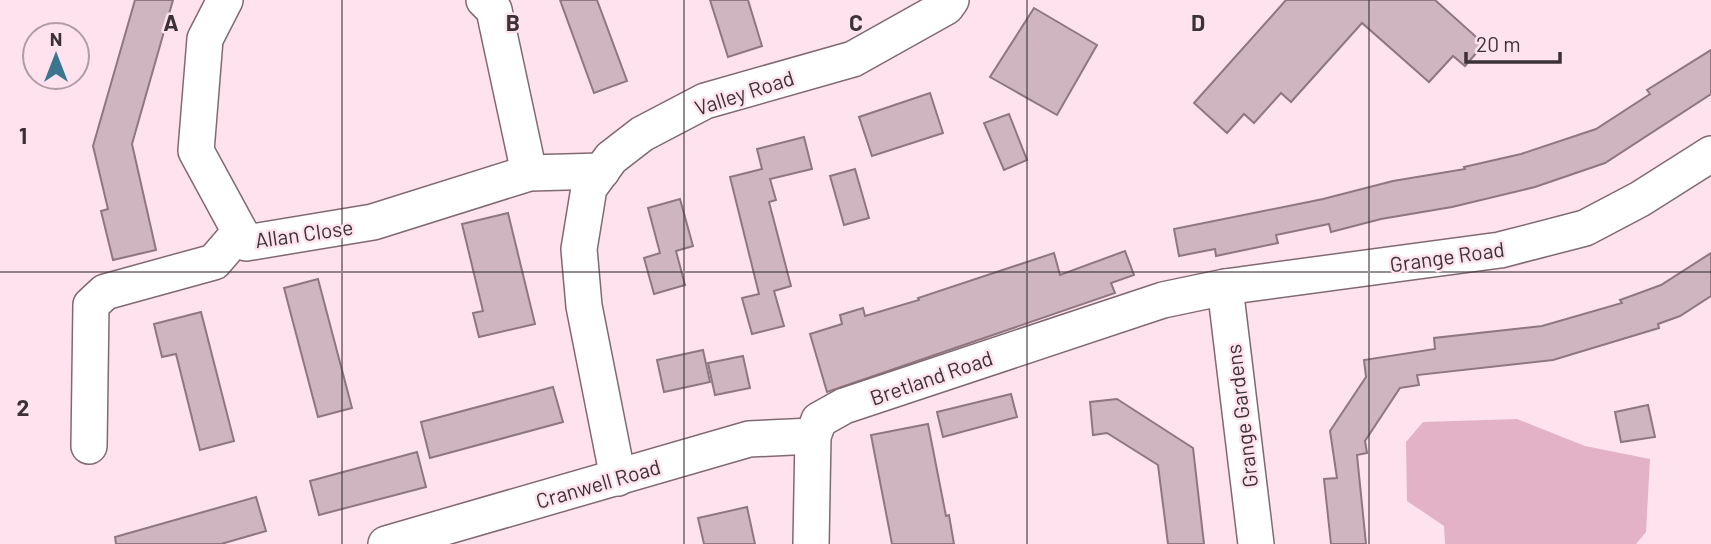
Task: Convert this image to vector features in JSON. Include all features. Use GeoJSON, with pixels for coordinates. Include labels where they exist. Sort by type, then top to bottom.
{"type":"FeatureCollection","features":[{"type":"Feature","properties":{"kind":"street","name":"Allan Close"},"geometry":{"type":"LineString","coordinates":[[225,0],[205,39],[196,151],[246,243],[373,222],[529,173],[602,171]]}},
{"type":"Feature","properties":{"kind":"street"},"geometry":{"type":"LineString","coordinates":[[484,0],[494,10],[529,173]]}},
{"type":"Feature","properties":{"kind":"street","name":"Valley Road"},"geometry":{"type":"LineString","coordinates":[[618,478],[584,306],[579,249],[589,188],[611,158],[642,134],[705,101],[853,59],[946,7],[951,0]]}},
{"type":"Feature","properties":{"kind":"street","name":"Grange Road"},"geometry":{"type":"LineString","coordinates":[[1163,300],[1225,287],[1500,250],[1585,228],[1640,200],[1711,154]]}},
{"type":"Feature","properties":{"kind":"street"},"geometry":{"type":"LineString","coordinates":[[89,446],[91,305],[105,292],[214,262],[239,233]]}},
{"type":"Feature","properties":{"kind":"street","name":"Grange Gardens"},"geometry":{"type":"LineString","coordinates":[[1225,287],[1256,544]]}},
{"type":"Feature","properties":{"kind":"street","name":"Bretland Road"},"geometry":{"type":"LineString","coordinates":[[813,436],[819,420],[844,406],[1163,300]]}},
{"type":"Feature","properties":{"kind":"street"},"geometry":{"type":"LineString","coordinates":[[811,544],[813,436]]}},
{"type":"Feature","properties":{"kind":"street","name":"Cranwell Road"},"geometry":{"type":"LineString","coordinates":[[386,544],[749,439],[813,436]]}},
{"type":"Feature","properties":{"kind":"shaded area"},"geometry":{"type":"Polygon","coordinates":[[[1517,419],[1585,446],[1650,459],[1646,532],[1636,544],[1445,544],[1444,526],[1407,501],[1406,442],[1423,422],[1517,419]]]}},
{"type":"Feature","properties":{"kind":"building"},"geometry":{"type":"Polygon","coordinates":[[[135,0],[173,0],[132,144],[156,250],[113,260],[101,211],[108,209],[93,146],[135,0]]]}},
{"type":"Feature","properties":{"kind":"building"},"geometry":{"type":"Polygon","coordinates":[[[560,0],[597,0],[627,81],[594,93],[560,0]]]}},
{"type":"Feature","properties":{"kind":"building"},"geometry":{"type":"Polygon","coordinates":[[[710,0],[748,0],[762,46],[728,57],[710,0]]]}},
{"type":"Feature","properties":{"kind":"building"},"geometry":{"type":"Polygon","coordinates":[[[1286,0],[1435,0],[1484,44],[1465,66],[1453,56],[1429,82],[1362,23],[1291,102],[1281,93],[1254,123],[1244,114],[1227,133],[1194,103],[1286,0]]]}},
{"type":"Feature","properties":{"kind":"building"},"geometry":{"type":"Polygon","coordinates":[[[1034,8],[1097,45],[1057,115],[990,77],[1034,8]]]}},
{"type":"Feature","properties":{"kind":"building"},"geometry":{"type":"Polygon","coordinates":[[[1711,50],[1711,94],[1605,163],[1535,187],[1452,207],[1381,219],[1331,232],[1329,224],[1276,235],[1278,243],[1216,256],[1215,249],[1179,256],[1174,229],[1323,199],[1393,181],[1465,169],[1464,167],[1521,154],[1596,129],[1650,94],[1647,90],[1711,50]]]}},
{"type":"Feature","properties":{"kind":"building"},"geometry":{"type":"Polygon","coordinates":[[[930,93],[943,133],[872,156],[859,117],[930,93]]]}},
{"type":"Feature","properties":{"kind":"building"},"geometry":{"type":"Polygon","coordinates":[[[1009,114],[1027,160],[1004,170],[984,123],[1009,114]]]}},
{"type":"Feature","properties":{"kind":"building"},"geometry":{"type":"Polygon","coordinates":[[[804,137],[812,169],[770,179],[776,200],[769,202],[791,286],[774,291],[784,326],[752,334],[742,298],[759,294],[730,177],[762,169],[757,149],[804,137]]]}},
{"type":"Feature","properties":{"kind":"building"},"geometry":{"type":"Polygon","coordinates":[[[855,169],[869,218],[844,225],[830,176],[855,169]]]}},
{"type":"Feature","properties":{"kind":"building"},"geometry":{"type":"Polygon","coordinates":[[[680,199],[693,246],[676,251],[685,285],[654,294],[644,258],[660,253],[648,208],[680,199]]]}},
{"type":"Feature","properties":{"kind":"building"},"geometry":{"type":"Polygon","coordinates":[[[508,213],[535,324],[479,337],[473,313],[483,311],[462,224],[508,213]]]}},
{"type":"Feature","properties":{"kind":"building"},"geometry":{"type":"Polygon","coordinates":[[[1125,251],[1134,275],[1111,283],[1115,293],[827,392],[810,334],[842,324],[840,315],[863,308],[865,316],[1054,253],[1060,275],[1125,251]]]}},
{"type":"Feature","properties":{"kind":"building"},"geometry":{"type":"Polygon","coordinates":[[[1711,253],[1711,296],[1680,316],[1658,324],[1659,328],[1553,360],[1417,375],[1419,385],[1400,388],[1365,441],[1367,453],[1357,455],[1366,544],[1331,544],[1324,479],[1337,478],[1330,431],[1366,377],[1364,360],[1435,349],[1434,338],[1542,326],[1622,303],[1620,300],[1661,285],[1711,253]]]}},
{"type":"Feature","properties":{"kind":"building"},"geometry":{"type":"Polygon","coordinates":[[[318,279],[352,408],[318,417],[284,288],[318,279]]]}},
{"type":"Feature","properties":{"kind":"building"},"geometry":{"type":"Polygon","coordinates":[[[201,312],[234,441],[200,450],[176,354],[162,357],[154,324],[201,312]]]}},
{"type":"Feature","properties":{"kind":"building"},"geometry":{"type":"Polygon","coordinates":[[[703,350],[710,382],[664,392],[657,360],[703,350]]]}},
{"type":"Feature","properties":{"kind":"building"},"geometry":{"type":"Polygon","coordinates":[[[743,356],[750,388],[715,395],[708,363],[743,356]]]}},
{"type":"Feature","properties":{"kind":"building"},"geometry":{"type":"Polygon","coordinates":[[[553,387],[563,422],[430,458],[421,422],[553,387]]]}},
{"type":"Feature","properties":{"kind":"building"},"geometry":{"type":"Polygon","coordinates":[[[1011,394],[1017,417],[943,437],[937,412],[1011,394]]]}},
{"type":"Feature","properties":{"kind":"building"},"geometry":{"type":"Polygon","coordinates":[[[1117,399],[1193,448],[1204,544],[1168,544],[1158,465],[1107,433],[1093,435],[1090,402],[1117,399]]]}},
{"type":"Feature","properties":{"kind":"building"},"geometry":{"type":"Polygon","coordinates":[[[1648,405],[1655,437],[1621,442],[1615,412],[1648,405]]]}},
{"type":"Feature","properties":{"kind":"building"},"geometry":{"type":"Polygon","coordinates":[[[928,424],[954,544],[892,544],[871,435],[928,424]]]}},
{"type":"Feature","properties":{"kind":"building"},"geometry":{"type":"Polygon","coordinates":[[[417,452],[426,487],[319,515],[310,481],[417,452]]]}},
{"type":"Feature","properties":{"kind":"building"},"geometry":{"type":"Polygon","coordinates":[[[256,497],[266,531],[221,544],[116,544],[115,537],[256,497]]]}},
{"type":"Feature","properties":{"kind":"building"},"geometry":{"type":"Polygon","coordinates":[[[747,507],[755,544],[704,544],[698,518],[747,507]]]}}]}
